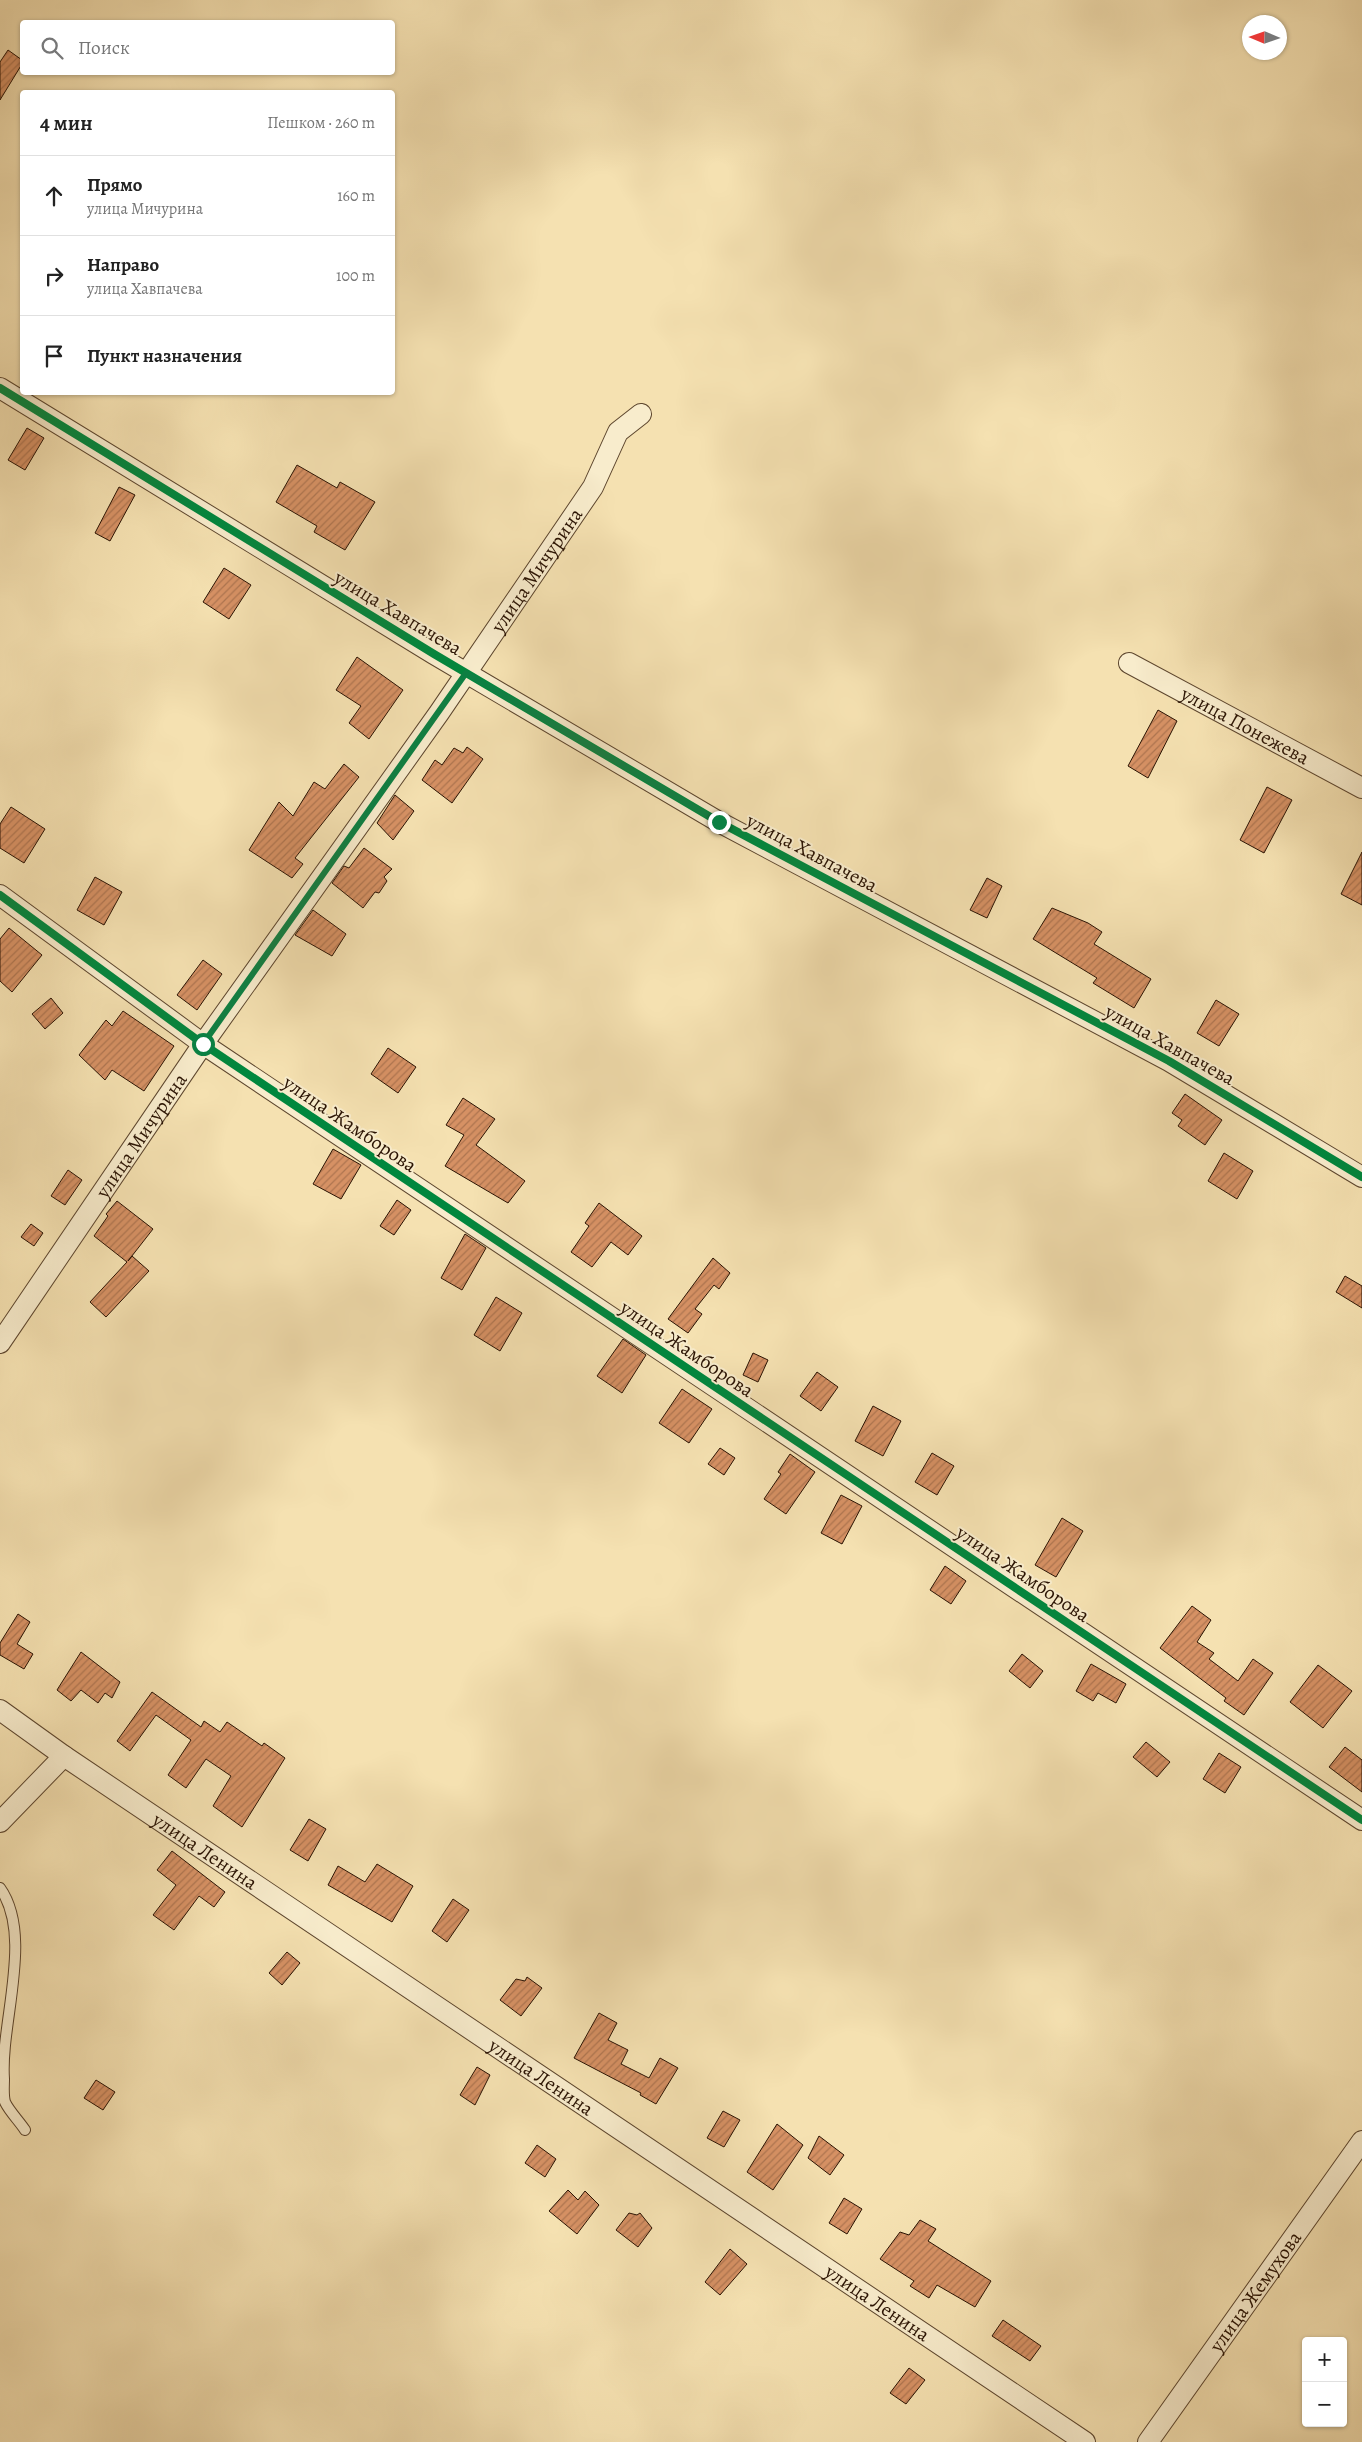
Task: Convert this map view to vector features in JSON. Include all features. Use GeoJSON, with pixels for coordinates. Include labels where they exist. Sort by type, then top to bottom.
{"type":"FeatureCollection","features":[{"type":"Feature","properties":{"kind":"street","name":"улица Хавпачева"},"geometry":{"type":"LineString","coordinates":[[0,388],[466,673],[719,822],[1169,1061],[1362,1176]]}},
{"type":"Feature","properties":{"kind":"street","name":"улица Мичурина"},"geometry":{"type":"LineString","coordinates":[[0,1343],[203,1044],[466,673],[593,487],[618,432],[641,414]]}},
{"type":"Feature","properties":{"kind":"street","name":"улица Понежева"},"geometry":{"type":"LineString","coordinates":[[1129,663],[1362,788]]}},
{"type":"Feature","properties":{"kind":"street","name":"улица Жамборова"},"geometry":{"type":"LineString","coordinates":[[0,895],[203,1044],[1362,1820]]}},
{"type":"Feature","properties":{"kind":"street","name":"улица Ленина"},"geometry":{"type":"LineString","coordinates":[[0,1710],[64,1756],[1084,2442]]}},
{"type":"Feature","properties":{"kind":"street"},"geometry":{"type":"LineString","coordinates":[[0,1822],[64,1756]]}},
{"type":"Feature","properties":{"kind":"street","name":"улица Жемухова"},"geometry":{"type":"LineString","coordinates":[[1148,2442],[1362,2141]]}},
{"type":"Feature","properties":{"kind":"lane"},"geometry":{"type":"LineString","coordinates":[[0,1888],[10,1902],[14,1924],[13,1975],[2,2061],[5,2102],[25,2130]]}},
{"type":"Feature","properties":{"kind":"building"},"geometry":{"type":"Polygon","coordinates":[[[8,50],[20,59],[20,67],[0,100],[0,62],[8,50]]]}},
{"type":"Feature","properties":{"kind":"building"},"geometry":{"type":"Polygon","coordinates":[[[27,428],[44,438],[25,470],[8,460],[27,428]]]}},
{"type":"Feature","properties":{"kind":"building"},"geometry":{"type":"Polygon","coordinates":[[[297,465],[337,488],[340,482],[375,502],[345,550],[314,532],[317,526],[276,502],[297,465]]]}},
{"type":"Feature","properties":{"kind":"building"},"geometry":{"type":"Polygon","coordinates":[[[119,487],[135,495],[110,541],[95,533],[119,487]]]}},
{"type":"Feature","properties":{"kind":"building"},"geometry":{"type":"Polygon","coordinates":[[[224,568],[251,585],[229,619],[203,602],[224,568]]]}},
{"type":"Feature","properties":{"kind":"building"},"geometry":{"type":"Polygon","coordinates":[[[357,657],[403,690],[369,739],[349,723],[361,706],[336,690],[357,657]]]}},
{"type":"Feature","properties":{"kind":"building"},"geometry":{"type":"Polygon","coordinates":[[[1158,710],[1177,721],[1148,778],[1128,766],[1158,710]]]}},
{"type":"Feature","properties":{"kind":"building"},"geometry":{"type":"Polygon","coordinates":[[[467,747],[483,759],[452,803],[422,780],[435,760],[442,765],[454,748],[463,753],[467,747]]]}},
{"type":"Feature","properties":{"kind":"building"},"geometry":{"type":"Polygon","coordinates":[[[344,764],[359,777],[295,858],[303,864],[292,878],[249,850],[279,802],[293,816],[314,782],[325,789],[344,764]]]}},
{"type":"Feature","properties":{"kind":"building"},"geometry":{"type":"Polygon","coordinates":[[[1267,787],[1292,800],[1264,853],[1240,840],[1267,787]]]}},
{"type":"Feature","properties":{"kind":"building"},"geometry":{"type":"Polygon","coordinates":[[[395,795],[414,811],[393,840],[377,823],[395,795]]]}},
{"type":"Feature","properties":{"kind":"building"},"geometry":{"type":"Polygon","coordinates":[[[11,807],[45,829],[24,863],[0,848],[0,824],[11,807]]]}},
{"type":"Feature","properties":{"kind":"building"},"geometry":{"type":"Polygon","coordinates":[[[364,848],[392,869],[384,877],[387,881],[379,893],[375,892],[363,908],[332,883],[344,866],[349,868],[364,848]]]}},
{"type":"Feature","properties":{"kind":"building"},"geometry":{"type":"Polygon","coordinates":[[[1362,852],[1362,905],[1341,894],[1362,852]]]}},
{"type":"Feature","properties":{"kind":"building"},"geometry":{"type":"Polygon","coordinates":[[[95,877],[122,892],[104,925],[77,910],[95,877]]]}},
{"type":"Feature","properties":{"kind":"building"},"geometry":{"type":"Polygon","coordinates":[[[987,878],[1002,886],[987,918],[970,910],[987,878]]]}},
{"type":"Feature","properties":{"kind":"building"},"geometry":{"type":"Polygon","coordinates":[[[1052,908],[1088,923],[1102,932],[1094,944],[1151,979],[1134,1008],[1093,983],[1097,978],[1033,939],[1052,908]]]}},
{"type":"Feature","properties":{"kind":"building"},"geometry":{"type":"Polygon","coordinates":[[[313,910],[346,934],[332,956],[295,935],[313,910]]]}},
{"type":"Feature","properties":{"kind":"building"},"geometry":{"type":"Polygon","coordinates":[[[9,928],[42,955],[12,992],[0,981],[0,939],[9,928]]]}},
{"type":"Feature","properties":{"kind":"building"},"geometry":{"type":"Polygon","coordinates":[[[203,960],[222,974],[197,1010],[177,995],[203,960]]]}},
{"type":"Feature","properties":{"kind":"building"},"geometry":{"type":"Polygon","coordinates":[[[51,998],[63,1013],[45,1029],[32,1014],[51,998]]]}},
{"type":"Feature","properties":{"kind":"building"},"geometry":{"type":"Polygon","coordinates":[[[1216,1000],[1239,1014],[1219,1046],[1197,1033],[1216,1000]]]}},
{"type":"Feature","properties":{"kind":"building"},"geometry":{"type":"Polygon","coordinates":[[[123,1011],[174,1046],[144,1091],[112,1070],[105,1080],[79,1055],[106,1020],[112,1026],[123,1011]]]}},
{"type":"Feature","properties":{"kind":"building"},"geometry":{"type":"Polygon","coordinates":[[[388,1048],[416,1067],[398,1093],[371,1074],[388,1048]]]}},
{"type":"Feature","properties":{"kind":"building"},"geometry":{"type":"Polygon","coordinates":[[[1185,1094],[1222,1120],[1205,1145],[1178,1126],[1182,1120],[1172,1113],[1185,1094]]]}},
{"type":"Feature","properties":{"kind":"building"},"geometry":{"type":"Polygon","coordinates":[[[463,1098],[495,1119],[476,1145],[525,1181],[508,1203],[445,1166],[464,1135],[446,1125],[463,1098]]]}},
{"type":"Feature","properties":{"kind":"building"},"geometry":{"type":"Polygon","coordinates":[[[333,1149],[361,1165],[341,1199],[313,1184],[333,1149]]]}},
{"type":"Feature","properties":{"kind":"building"},"geometry":{"type":"Polygon","coordinates":[[[1224,1153],[1253,1171],[1237,1199],[1208,1181],[1224,1153]]]}},
{"type":"Feature","properties":{"kind":"building"},"geometry":{"type":"Polygon","coordinates":[[[68,1170],[82,1180],[65,1205],[51,1196],[68,1170]]]}},
{"type":"Feature","properties":{"kind":"building"},"geometry":{"type":"Polygon","coordinates":[[[397,1200],[411,1210],[394,1235],[380,1226],[397,1200]]]}},
{"type":"Feature","properties":{"kind":"building"},"geometry":{"type":"Polygon","coordinates":[[[117,1201],[153,1229],[128,1261],[132,1256],[149,1271],[106,1317],[90,1302],[127,1262],[94,1236],[108,1216],[106,1214],[117,1201]]]}},
{"type":"Feature","properties":{"kind":"building"},"geometry":{"type":"Polygon","coordinates":[[[599,1203],[642,1236],[628,1255],[611,1242],[592,1267],[571,1252],[589,1226],[585,1223],[599,1203]]]}},
{"type":"Feature","properties":{"kind":"building"},"geometry":{"type":"Polygon","coordinates":[[[31,1224],[43,1233],[34,1246],[21,1237],[31,1224]]]}},
{"type":"Feature","properties":{"kind":"building"},"geometry":{"type":"Polygon","coordinates":[[[465,1234],[486,1248],[462,1290],[441,1278],[465,1234]]]}},
{"type":"Feature","properties":{"kind":"building"},"geometry":{"type":"Polygon","coordinates":[[[713,1258],[730,1273],[719,1289],[714,1285],[695,1309],[702,1314],[688,1333],[668,1319],[713,1258]]]}},
{"type":"Feature","properties":{"kind":"building"},"geometry":{"type":"Polygon","coordinates":[[[1345,1276],[1362,1286],[1362,1308],[1336,1292],[1345,1276]]]}},
{"type":"Feature","properties":{"kind":"building"},"geometry":{"type":"Polygon","coordinates":[[[496,1297],[522,1313],[500,1351],[474,1335],[496,1297]]]}},
{"type":"Feature","properties":{"kind":"building"},"geometry":{"type":"Polygon","coordinates":[[[623,1339],[646,1355],[622,1393],[597,1376],[623,1339]]]}},
{"type":"Feature","properties":{"kind":"building"},"geometry":{"type":"Polygon","coordinates":[[[753,1353],[768,1360],[758,1382],[743,1375],[753,1353]]]}},
{"type":"Feature","properties":{"kind":"building"},"geometry":{"type":"Polygon","coordinates":[[[817,1372],[838,1387],[821,1411],[800,1396],[817,1372]]]}},
{"type":"Feature","properties":{"kind":"building"},"geometry":{"type":"Polygon","coordinates":[[[682,1389],[712,1409],[689,1443],[659,1423],[682,1389]]]}},
{"type":"Feature","properties":{"kind":"building"},"geometry":{"type":"Polygon","coordinates":[[[873,1406],[901,1421],[883,1456],[855,1441],[873,1406]]]}},
{"type":"Feature","properties":{"kind":"building"},"geometry":{"type":"Polygon","coordinates":[[[720,1448],[735,1458],[724,1475],[708,1464],[720,1448]]]}},
{"type":"Feature","properties":{"kind":"building"},"geometry":{"type":"Polygon","coordinates":[[[932,1453],[954,1466],[937,1495],[915,1482],[932,1453]]]}},
{"type":"Feature","properties":{"kind":"building"},"geometry":{"type":"Polygon","coordinates":[[[790,1454],[815,1472],[786,1514],[764,1499],[781,1474],[778,1472],[790,1454]]]}},
{"type":"Feature","properties":{"kind":"building"},"geometry":{"type":"Polygon","coordinates":[[[841,1495],[862,1506],[842,1544],[821,1533],[841,1495]]]}},
{"type":"Feature","properties":{"kind":"building"},"geometry":{"type":"Polygon","coordinates":[[[1062,1518],[1083,1531],[1056,1577],[1035,1565],[1062,1518]]]}},
{"type":"Feature","properties":{"kind":"building"},"geometry":{"type":"Polygon","coordinates":[[[945,1566],[966,1581],[951,1604],[930,1590],[945,1566]]]}},
{"type":"Feature","properties":{"kind":"building"},"geometry":{"type":"Polygon","coordinates":[[[1192,1606],[1211,1620],[1197,1642],[1214,1653],[1209,1659],[1238,1681],[1253,1659],[1273,1673],[1244,1715],[1224,1701],[1226,1698],[1160,1648],[1192,1606]]]}},
{"type":"Feature","properties":{"kind":"building"},"geometry":{"type":"Polygon","coordinates":[[[18,1614],[30,1622],[17,1644],[33,1654],[24,1669],[0,1655],[0,1643],[18,1614]]]}},
{"type":"Feature","properties":{"kind":"building"},"geometry":{"type":"Polygon","coordinates":[[[81,1652],[120,1682],[112,1698],[105,1693],[98,1703],[81,1690],[71,1701],[57,1690],[81,1652]]]}},
{"type":"Feature","properties":{"kind":"building"},"geometry":{"type":"Polygon","coordinates":[[[1022,1654],[1043,1671],[1030,1688],[1009,1671],[1022,1654]]]}},
{"type":"Feature","properties":{"kind":"building"},"geometry":{"type":"Polygon","coordinates":[[[1091,1664],[1126,1684],[1116,1703],[1098,1693],[1093,1701],[1076,1691],[1091,1664]]]}},
{"type":"Feature","properties":{"kind":"building"},"geometry":{"type":"Polygon","coordinates":[[[1318,1665],[1352,1691],[1323,1728],[1290,1702],[1318,1665]]]}},
{"type":"Feature","properties":{"kind":"building"},"geometry":{"type":"Polygon","coordinates":[[[152,1692],[201,1727],[204,1721],[220,1732],[227,1722],[262,1746],[264,1743],[285,1758],[242,1827],[213,1806],[231,1776],[206,1759],[186,1788],[168,1775],[191,1740],[156,1715],[130,1751],[117,1741],[152,1692]]]}},
{"type":"Feature","properties":{"kind":"building"},"geometry":{"type":"Polygon","coordinates":[[[1146,1742],[1170,1762],[1157,1777],[1133,1757],[1146,1742]]]}},
{"type":"Feature","properties":{"kind":"building"},"geometry":{"type":"Polygon","coordinates":[[[1345,1747],[1362,1760],[1362,1792],[1329,1767],[1345,1747]]]}},
{"type":"Feature","properties":{"kind":"building"},"geometry":{"type":"Polygon","coordinates":[[[1219,1753],[1241,1767],[1225,1793],[1203,1779],[1219,1753]]]}},
{"type":"Feature","properties":{"kind":"building"},"geometry":{"type":"Polygon","coordinates":[[[309,1819],[326,1829],[308,1861],[290,1850],[309,1819]]]}},
{"type":"Feature","properties":{"kind":"building"},"geometry":{"type":"Polygon","coordinates":[[[172,1851],[225,1892],[214,1907],[199,1896],[174,1930],[153,1915],[176,1885],[157,1870],[172,1851]]]}},
{"type":"Feature","properties":{"kind":"building"},"geometry":{"type":"Polygon","coordinates":[[[377,1864],[413,1886],[392,1922],[328,1885],[338,1866],[365,1882],[377,1864]]]}},
{"type":"Feature","properties":{"kind":"building"},"geometry":{"type":"Polygon","coordinates":[[[453,1899],[469,1910],[447,1942],[432,1931],[453,1899]]]}},
{"type":"Feature","properties":{"kind":"building"},"geometry":{"type":"Polygon","coordinates":[[[287,1952],[300,1963],[282,1985],[269,1973],[287,1952]]]}},
{"type":"Feature","properties":{"kind":"building"},"geometry":{"type":"Polygon","coordinates":[[[527,1977],[542,1988],[521,2016],[500,2000],[516,1979],[525,1981],[527,1977]]]}},
{"type":"Feature","properties":{"kind":"building"},"geometry":{"type":"Polygon","coordinates":[[[599,2013],[617,2023],[608,2040],[628,2050],[621,2064],[649,2078],[660,2058],[678,2068],[656,2104],[640,2095],[641,2093],[574,2058],[599,2013]]]}},
{"type":"Feature","properties":{"kind":"building"},"geometry":{"type":"Polygon","coordinates":[[[477,2067],[490,2075],[475,2105],[460,2095],[477,2067]]]}},
{"type":"Feature","properties":{"kind":"building"},"geometry":{"type":"Polygon","coordinates":[[[96,2080],[115,2092],[103,2110],[84,2098],[96,2080]]]}},
{"type":"Feature","properties":{"kind":"building"},"geometry":{"type":"Polygon","coordinates":[[[723,2111],[740,2120],[724,2147],[707,2138],[723,2111]]]}},
{"type":"Feature","properties":{"kind":"building"},"geometry":{"type":"Polygon","coordinates":[[[777,2124],[803,2145],[773,2190],[747,2172],[777,2124]]]}},
{"type":"Feature","properties":{"kind":"building"},"geometry":{"type":"Polygon","coordinates":[[[819,2136],[844,2155],[830,2175],[808,2158],[819,2136]]]}},
{"type":"Feature","properties":{"kind":"building"},"geometry":{"type":"Polygon","coordinates":[[[537,2145],[556,2159],[545,2177],[525,2163],[537,2145]]]}},
{"type":"Feature","properties":{"kind":"building"},"geometry":{"type":"Polygon","coordinates":[[[568,2190],[578,2200],[585,2191],[599,2205],[577,2234],[549,2211],[568,2190]]]}},
{"type":"Feature","properties":{"kind":"building"},"geometry":{"type":"Polygon","coordinates":[[[844,2198],[862,2209],[847,2234],[829,2223],[844,2198]]]}},
{"type":"Feature","properties":{"kind":"building"},"geometry":{"type":"Polygon","coordinates":[[[629,2213],[637,2215],[640,2213],[652,2228],[638,2247],[616,2230],[629,2213]]]}},
{"type":"Feature","properties":{"kind":"building"},"geometry":{"type":"Polygon","coordinates":[[[920,2220],[936,2229],[928,2241],[991,2281],[975,2307],[937,2285],[929,2298],[910,2286],[914,2281],[880,2259],[900,2232],[909,2235],[920,2220]]]}},
{"type":"Feature","properties":{"kind":"building"},"geometry":{"type":"Polygon","coordinates":[[[730,2249],[747,2264],[720,2295],[705,2282],[730,2249]]]}},
{"type":"Feature","properties":{"kind":"building"},"geometry":{"type":"Polygon","coordinates":[[[1003,2320],[1041,2346],[1030,2361],[992,2336],[1003,2320]]]}},
{"type":"Feature","properties":{"kind":"building"},"geometry":{"type":"Polygon","coordinates":[[[909,2368],[925,2380],[906,2404],[890,2393],[909,2368]]]}},
{"type":"Feature","properties":{"kind":"cycle path"},"geometry":{"type":"LineString","coordinates":[[0,388],[434,654],[719,822],[1169,1061],[1362,1177]]}},
{"type":"Feature","properties":{"kind":"cycle path"},"geometry":{"type":"LineString","coordinates":[[0,895],[203,1044],[1362,1820]]}},
{"type":"Feature","properties":{"kind":"route"},"geometry":{"type":"LineString","coordinates":[[203,1044],[466,673],[719,822]]}}]}
